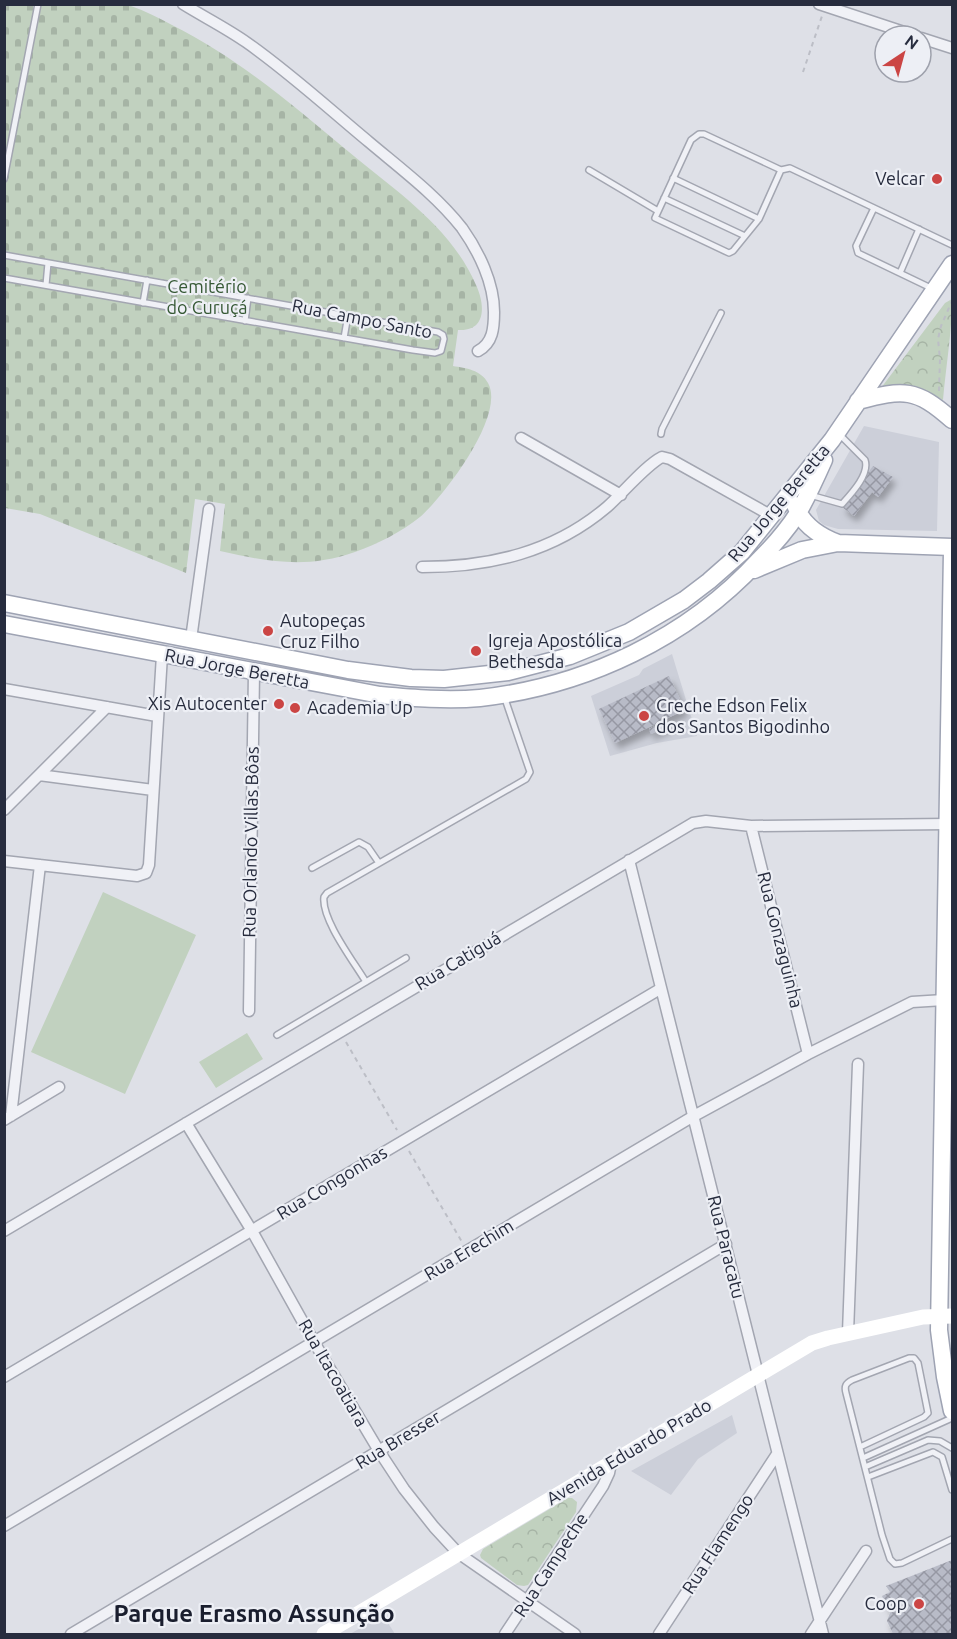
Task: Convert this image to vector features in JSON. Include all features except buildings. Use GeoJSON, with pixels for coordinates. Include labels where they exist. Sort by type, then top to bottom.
{"type":"FeatureCollection","features":[{"type":"Feature","properties":{"kind":"main road","name":"Rua Jorge Beretta"},"geometry":{"type":"LineString","coordinates":[[4,603],[348,670],[411,678],[455,678],[529,668],[570,656],[629,632],[684,600],[726,567],[772,516],[835,436],[952,264]]}},
{"type":"Feature","properties":{"kind":"main road"},"geometry":{"type":"LineString","coordinates":[[932,295],[952,288]]}},
{"type":"Feature","properties":{"kind":"main road"},"geometry":{"type":"LineString","coordinates":[[858,401],[904,392],[924,397],[952,420]]}},
{"type":"Feature","properties":{"kind":"main road","name":"Rua Jorge Beretta"},"geometry":{"type":"LineString","coordinates":[[4,624],[389,696],[478,698],[544,686],[576,677],[638,651],[696,616],[747,574],[798,513],[809,495],[835,436]]}},
{"type":"Feature","properties":{"kind":"main road"},"geometry":{"type":"LineString","coordinates":[[835,436],[797,496],[795,506],[798,513],[816,533],[838,543]]}},
{"type":"Feature","properties":{"kind":"main road"},"geometry":{"type":"LineString","coordinates":[[747,574],[802,550],[838,543],[952,549],[944,1000],[945,1377],[952,1411]]}},
{"type":"Feature","properties":{"kind":"street"},"geometry":{"type":"LineString","coordinates":[[183,4],[244,40],[277,65],[419,184],[449,213],[472,243],[490,286],[494,324],[490,341],[486,347],[478,351]]}},
{"type":"Feature","properties":{"kind":"street"},"geometry":{"type":"LineString","coordinates":[[822,5],[880,24]]}},
{"type":"Feature","properties":{"kind":"street"},"geometry":{"type":"LineString","coordinates":[[933,42],[952,48]]}},
{"type":"Feature","properties":{"kind":"street"},"geometry":{"type":"LineString","coordinates":[[521,438],[621,495]]}},
{"type":"Feature","properties":{"kind":"street"},"geometry":{"type":"LineString","coordinates":[[422,567],[466,565],[529,552],[563,538],[580,528],[621,495],[656,460],[666,457],[772,516]]}},
{"type":"Feature","properties":{"kind":"street"},"geometry":{"type":"LineString","coordinates":[[191,639],[209,509]]}},
{"type":"Feature","properties":{"kind":"street"},"geometry":{"type":"LineString","coordinates":[[4,861],[137,876],[146,873],[149,865],[162,655]]}},
{"type":"Feature","properties":{"kind":"street","name":"Rua Orlando Villas Bôas"},"geometry":{"type":"LineString","coordinates":[[249,1011],[254,672]]}},
{"type":"Feature","properties":{"kind":"street"},"geometry":{"type":"LineString","coordinates":[[6,691],[157,716]]}},
{"type":"Feature","properties":{"kind":"street"},"geometry":{"type":"LineString","coordinates":[[4,810],[108,707]]}},
{"type":"Feature","properties":{"kind":"street"},"geometry":{"type":"LineString","coordinates":[[39,775],[153,790]]}},
{"type":"Feature","properties":{"kind":"street","name":"Rua Catiguá"},"geometry":{"type":"LineString","coordinates":[[4,1231],[693,823],[706,821],[751,826],[948,824]]}},
{"type":"Feature","properties":{"kind":"street","name":"Rua Gonzaguinha"},"geometry":{"type":"LineString","coordinates":[[751,826],[808,1054]]}},
{"type":"Feature","properties":{"kind":"street","name":"Rua Paracatu"},"geometry":{"type":"LineString","coordinates":[[629,860],[824,1635]]}},
{"type":"Feature","properties":{"kind":"street"},"geometry":{"type":"LineString","coordinates":[[8,1118],[40,865]]}},
{"type":"Feature","properties":{"kind":"street","name":"Rua Congonhas"},"geometry":{"type":"LineString","coordinates":[[4,1377],[660,989]]}},
{"type":"Feature","properties":{"kind":"street","name":"Rua Erechim"},"geometry":{"type":"LineString","coordinates":[[4,1526],[692,1117],[808,1054],[912,1002],[944,1000]]}},
{"type":"Feature","properties":{"kind":"street"},"geometry":{"type":"LineString","coordinates":[[848,1333],[858,1064]]}},
{"type":"Feature","properties":{"kind":"street"},"geometry":{"type":"LineString","coordinates":[[8,1118],[58,1087]]}},
{"type":"Feature","properties":{"kind":"street","name":"Rua Itacoatiara"},"geometry":{"type":"LineString","coordinates":[[186,1123],[252,1231],[314,1342],[404,1489],[458,1553],[575,1635]]}},
{"type":"Feature","properties":{"kind":"street","name":"Rua Bresser"},"geometry":{"type":"LineString","coordinates":[[70,1635],[726,1244]]}},
{"type":"Feature","properties":{"kind":"street","name":"Avenida Eduardo Prado"},"geometry":{"type":"LineString","coordinates":[[324,1635],[812,1343],[923,1317],[946,1316]]}},
{"type":"Feature","properties":{"kind":"street","name":"Rua Flamengo"},"geometry":{"type":"LineString","coordinates":[[659,1635],[777,1454]]}},
{"type":"Feature","properties":{"kind":"street","name":"Rua Campeche"},"geometry":{"type":"LineString","coordinates":[[505,1635],[603,1486],[611,1462]]}},
{"type":"Feature","properties":{"kind":"street"},"geometry":{"type":"LineString","coordinates":[[812,1635],[866,1551]]}},
{"type":"Feature","properties":{"kind":"lane"},"geometry":{"type":"LineString","coordinates":[[4,179],[38,4]]}},
{"type":"Feature","properties":{"kind":"lane"},"geometry":{"type":"LineString","coordinates":[[781,171],[704,134],[699,134],[692,140],[655,218],[725,253],[733,251],[759,219],[781,171],[784,168],[790,168],[952,245]]}},
{"type":"Feature","properties":{"kind":"lane"},"geometry":{"type":"LineString","coordinates":[[589,170],[658,211]]}},
{"type":"Feature","properties":{"kind":"lane"},"geometry":{"type":"LineString","coordinates":[[673,178],[759,219]]}},
{"type":"Feature","properties":{"kind":"lane"},"geometry":{"type":"LineString","coordinates":[[664,198],[745,236]]}},
{"type":"Feature","properties":{"kind":"lane"},"geometry":{"type":"LineString","coordinates":[[874,208],[856,249],[858,253],[900,273],[932,295]]}},
{"type":"Feature","properties":{"kind":"lane"},"geometry":{"type":"LineString","coordinates":[[900,273],[919,230]]}},
{"type":"Feature","properties":{"kind":"lane","name":"Rua Campo Santo"},"geometry":{"type":"LineString","coordinates":[[4,255],[438,332],[444,339],[443,346],[441,351],[435,352],[344,338],[4,278]]}},
{"type":"Feature","properties":{"kind":"lane"},"geometry":{"type":"LineString","coordinates":[[46,285],[48,262]]}},
{"type":"Feature","properties":{"kind":"lane"},"geometry":{"type":"LineString","coordinates":[[143,303],[147,280]]}},
{"type":"Feature","properties":{"kind":"lane"},"geometry":{"type":"LineString","coordinates":[[245,321],[248,298]]}},
{"type":"Feature","properties":{"kind":"lane"},"geometry":{"type":"LineString","coordinates":[[661,435],[721,314]]}},
{"type":"Feature","properties":{"kind":"lane"},"geometry":{"type":"LineString","coordinates":[[344,338],[348,315]]}},
{"type":"Feature","properties":{"kind":"lane"},"geometry":{"type":"LineString","coordinates":[[809,495],[842,504],[867,469],[864,458],[835,436]]}},
{"type":"Feature","properties":{"kind":"lane"},"geometry":{"type":"LineString","coordinates":[[366,982],[331,923],[324,901],[327,893],[528,776],[529,768],[504,694]]}},
{"type":"Feature","properties":{"kind":"lane"},"geometry":{"type":"LineString","coordinates":[[312,868],[359,842],[368,847],[379,863]]}},
{"type":"Feature","properties":{"kind":"lane"},"geometry":{"type":"LineString","coordinates":[[276,1035],[406,958]]}},
{"type":"Feature","properties":{"kind":"lane"},"geometry":{"type":"LineString","coordinates":[[860,1447],[928,1413],[918,1363],[914,1358],[852,1380],[846,1384],[846,1393],[882,1535],[892,1561],[895,1564],[902,1563],[952,1539]]}},
{"type":"Feature","properties":{"kind":"lane"},"geometry":{"type":"LineString","coordinates":[[863,1458],[952,1418]]}},
{"type":"Feature","properties":{"kind":"lane"},"geometry":{"type":"LineString","coordinates":[[865,1467],[928,1440],[940,1441],[952,1448]]}},
{"type":"Feature","properties":{"kind":"lane"},"geometry":{"type":"LineString","coordinates":[[868,1477],[933,1452],[942,1457],[952,1490]]}},
{"type":"Feature","properties":{"kind":"path"},"geometry":{"type":"LineString","coordinates":[[804,72],[822,5]]}},
{"type":"Feature","properties":{"kind":"path"},"geometry":{"type":"LineString","coordinates":[[938,407],[940,359],[938,339],[952,301]]}},
{"type":"Feature","properties":{"kind":"shaded area"},"geometry":{"type":"Polygon","coordinates":[[[864,426],[939,442],[937,531],[838,529],[819,521],[816,510],[864,426]]]}},
{"type":"Feature","properties":{"kind":"shaded area","name":"Creche Edson Felix dos Santos Bigodinho"},"geometry":{"type":"Polygon","coordinates":[[[672,654],[697,736],[657,743],[610,756],[591,696],[639,675],[643,669],[672,654]]]}},
{"type":"Feature","properties":{"kind":"shaded area"},"geometry":{"type":"Polygon","coordinates":[[[732,1415],[737,1433],[698,1459],[671,1495],[631,1471],[732,1415]]]}},
{"type":"Feature","properties":{"kind":"shaded area"},"geometry":{"type":"Polygon","coordinates":[[[383,1615],[395,1634],[350,1634],[383,1615]]]}},
{"type":"Feature","properties":{"kind":"green space","name":"Cemitério do Curuçá"},"geometry":{"type":"Polygon","coordinates":[[[123,4],[172,25],[220,52],[286,100],[421,211],[452,245],[476,285],[482,308],[479,322],[467,329],[458,330],[453,366],[473,370],[481,375],[488,383],[491,397],[481,434],[470,454],[443,492],[420,517],[389,537],[355,552],[320,561],[271,561],[220,551],[225,504],[195,499],[186,573],[40,514],[5,508],[4,5],[123,4]]]}},
{"type":"Feature","properties":{"kind":"green space"},"geometry":{"type":"Polygon","coordinates":[[[952,299],[943,400],[913,387],[881,388],[945,303],[952,299]]]}},
{"type":"Feature","properties":{"kind":"green space"},"geometry":{"type":"Polygon","coordinates":[[[103,892],[196,935],[125,1094],[31,1052],[103,892]]]}},
{"type":"Feature","properties":{"kind":"green space"},"geometry":{"type":"Polygon","coordinates":[[[247,1033],[263,1059],[216,1088],[199,1062],[247,1033]]]}},
{"type":"Feature","properties":{"kind":"green space"},"geometry":{"type":"Polygon","coordinates":[[[568,1498],[577,1502],[576,1512],[528,1585],[517,1585],[481,1558],[483,1549],[568,1498]]]}},
{"type":"Feature","properties":{"kind":"place","name":"Velcar"},"geometry":{"type":"Point","coordinates":[937,179]}},
{"type":"Feature","properties":{"kind":"place","name":"Autopeças Cruz Filho"},"geometry":{"type":"Point","coordinates":[268,631]}},
{"type":"Feature","properties":{"kind":"place","name":"Igreja Apostólica Bethesda"},"geometry":{"type":"Point","coordinates":[476,651]}},
{"type":"Feature","properties":{"kind":"place","name":"Xis Autocenter"},"geometry":{"type":"Point","coordinates":[279,704]}},
{"type":"Feature","properties":{"kind":"place","name":"Academia Up"},"geometry":{"type":"Point","coordinates":[295,708]}},
{"type":"Feature","properties":{"kind":"place","name":"Creche Edson Felix dos Santos Bigodinho"},"geometry":{"type":"Point","coordinates":[644,716]}},
{"type":"Feature","properties":{"kind":"place","name":"Coop"},"geometry":{"type":"Point","coordinates":[919,1604]}},
{"type":"Feature","properties":{"kind":"district","name":"Parque Erasmo Assunção"},"geometry":{"type":"Point","coordinates":[254,1614]}}]}
